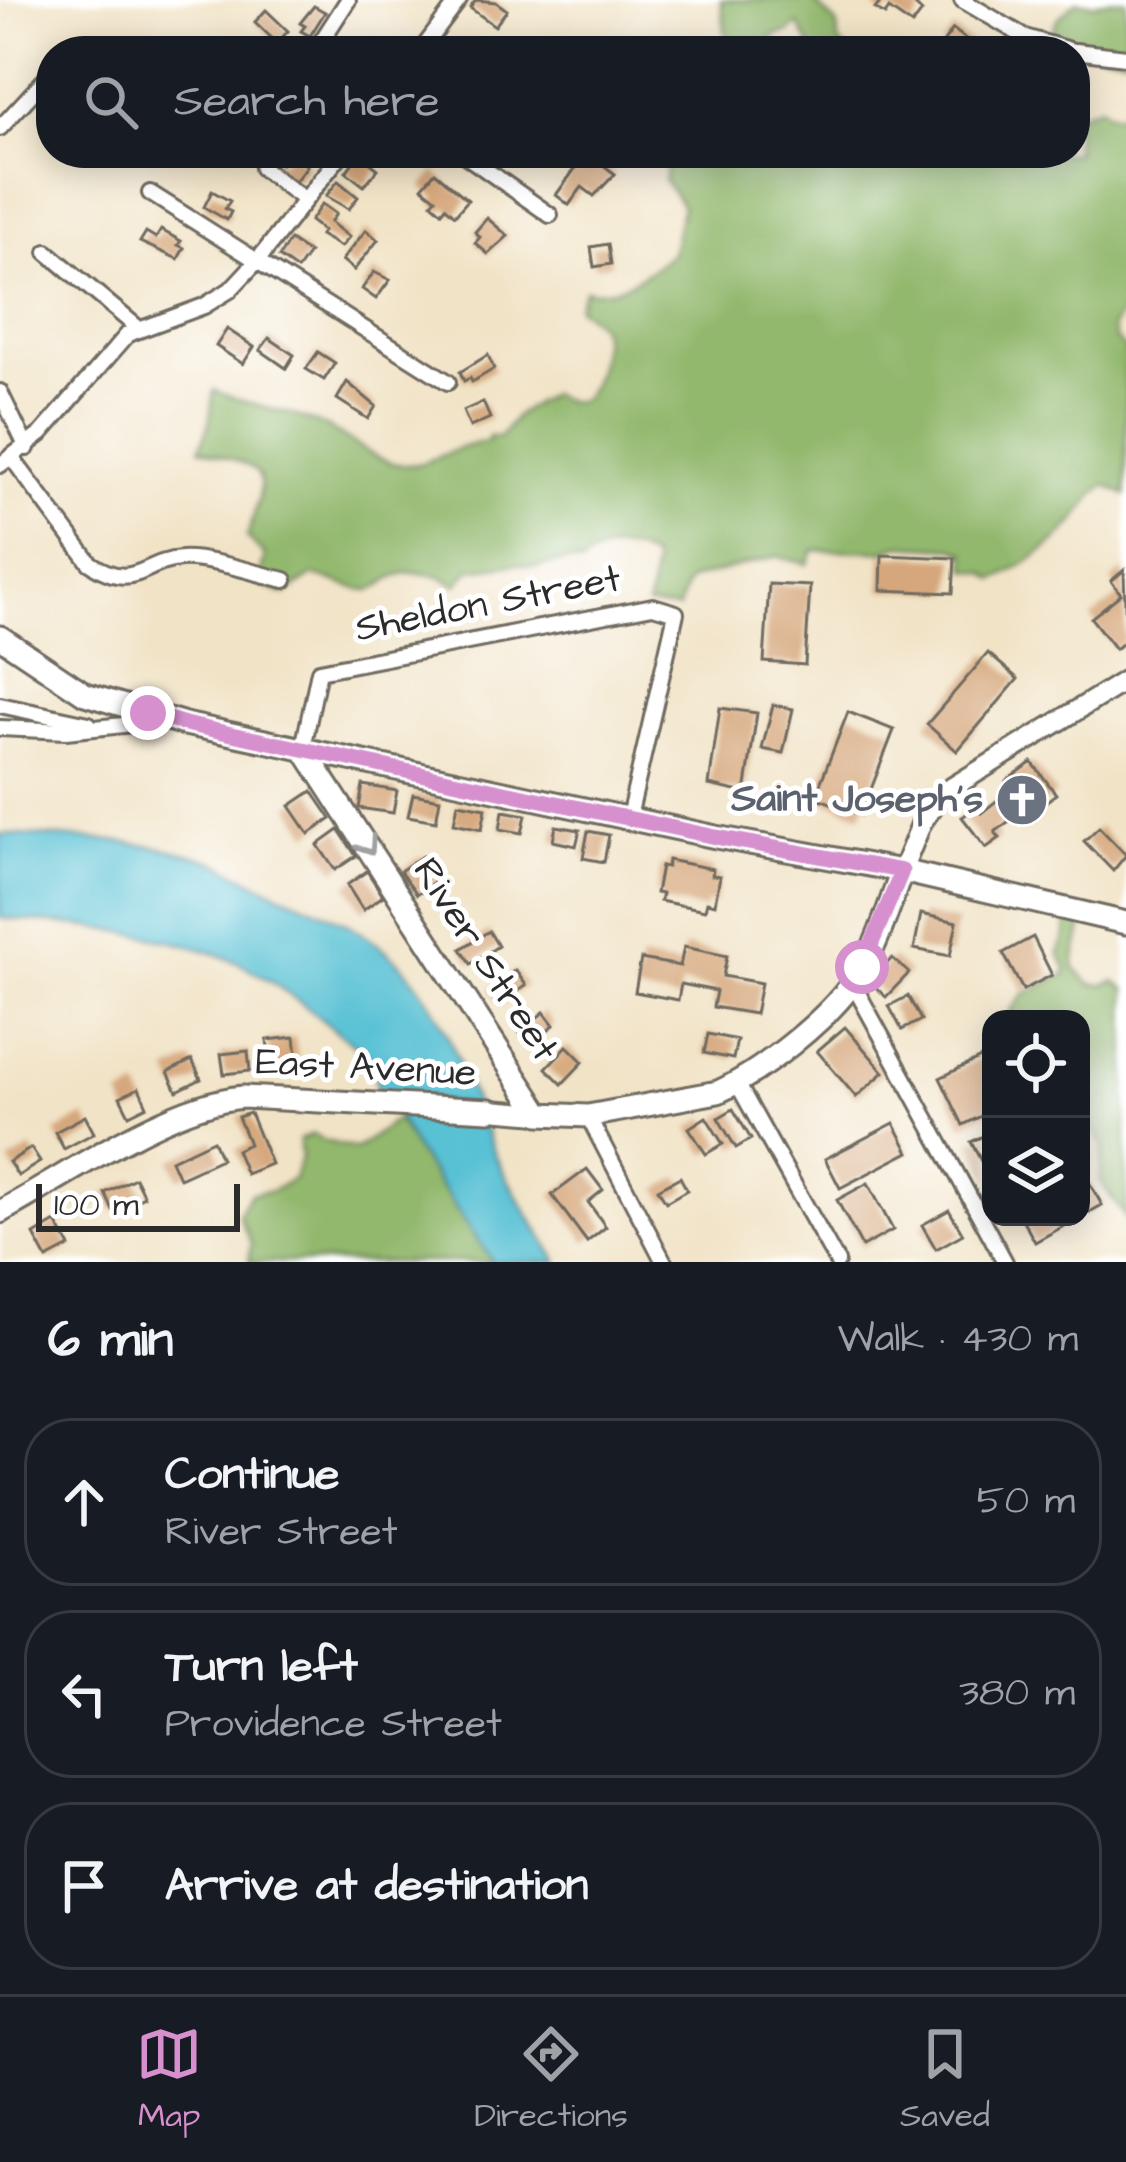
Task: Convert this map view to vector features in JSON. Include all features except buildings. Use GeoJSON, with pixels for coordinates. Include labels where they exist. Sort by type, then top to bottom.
{"type":"FeatureCollection","features":[{"type":"Feature","properties":{"kind":"main road"},"geometry":{"type":"LineString","coordinates":[[0,637],[85,694],[172,721],[902,871],[1126,923]]}},
{"type":"Feature","properties":{"kind":"main road","name":"River Street"},"geometry":{"type":"LineString","coordinates":[[303,748],[540,1114],[587,1116],[698,1096],[737,1083],[820,1018],[853,984],[879,934],[902,871]]}},
{"type":"Feature","properties":{"kind":"main road","name":"East Avenue"},"geometry":{"type":"LineString","coordinates":[[0,1212],[177,1115],[218,1099],[244,1096],[490,1110]]}},
{"type":"Feature","properties":{"kind":"street"},"geometry":{"type":"LineString","coordinates":[[325,36],[348,0]]}},
{"type":"Feature","properties":{"kind":"street"},"geometry":{"type":"LineString","coordinates":[[432,36],[459,0]]}},
{"type":"Feature","properties":{"kind":"street"},"geometry":{"type":"LineString","coordinates":[[962,0],[1023,36]]}},
{"type":"Feature","properties":{"kind":"street"},"geometry":{"type":"LineString","coordinates":[[1090,53],[1126,57]]}},
{"type":"Feature","properties":{"kind":"street"},"geometry":{"type":"LineString","coordinates":[[0,128],[36,89]]}},
{"type":"Feature","properties":{"kind":"street"},"geometry":{"type":"LineString","coordinates":[[262,168],[305,200]]}},
{"type":"Feature","properties":{"kind":"street"},"geometry":{"type":"LineString","coordinates":[[285,580],[189,559],[166,561],[146,573],[128,576],[103,571],[91,563],[6,461],[27,448],[138,328],[214,301],[258,260],[330,168]]}},
{"type":"Feature","properties":{"kind":"street"},"geometry":{"type":"LineString","coordinates":[[483,168],[550,215]]}},
{"type":"Feature","properties":{"kind":"street"},"geometry":{"type":"LineString","coordinates":[[150,193],[448,382]]}},
{"type":"Feature","properties":{"kind":"street"},"geometry":{"type":"LineString","coordinates":[[47,252],[138,328]]}},
{"type":"Feature","properties":{"kind":"street"},"geometry":{"type":"LineString","coordinates":[[0,392],[27,448]]}},
{"type":"Feature","properties":{"kind":"street","name":"Sheldon Street"},"geometry":{"type":"LineString","coordinates":[[303,748],[319,670],[653,606],[676,613],[629,817]]}},
{"type":"Feature","properties":{"kind":"street"},"geometry":{"type":"LineString","coordinates":[[902,871],[922,822],[943,794],[1126,680]]}},
{"type":"Feature","properties":{"kind":"street"},"geometry":{"type":"LineString","coordinates":[[0,705],[100,727]]}},
{"type":"Feature","properties":{"kind":"street"},"geometry":{"type":"LineString","coordinates":[[0,728],[66,731],[172,721]]}},
{"type":"Feature","properties":{"kind":"street"},"geometry":{"type":"LineString","coordinates":[[853,984],[1005,1262]]}},
{"type":"Feature","properties":{"kind":"street"},"geometry":{"type":"LineString","coordinates":[[737,1083],[837,1262]]}},
{"type":"Feature","properties":{"kind":"street","name":"East Avenue"},"geometry":{"type":"LineString","coordinates":[[490,1110],[540,1114]]}},
{"type":"Feature","properties":{"kind":"street"},"geometry":{"type":"LineString","coordinates":[[587,1116],[664,1262]]}},
{"type":"Feature","properties":{"kind":"green space"},"geometry":{"type":"Polygon","coordinates":[[[721,0],[811,0],[837,24],[838,36],[805,36],[798,24],[773,36],[726,36],[721,0]]]}},
{"type":"Feature","properties":{"kind":"green space"},"geometry":{"type":"Polygon","coordinates":[[[1126,0],[1126,57],[1090,51],[1090,36],[1051,36],[1057,19],[1077,1],[1126,0]]]}},
{"type":"Feature","properties":{"kind":"green space"},"geometry":{"type":"Polygon","coordinates":[[[1100,106],[1123,115],[1126,121],[1126,307],[1112,327],[1116,340],[1126,349],[1126,495],[1106,485],[1057,540],[1017,569],[995,580],[967,570],[966,553],[955,548],[900,545],[883,551],[814,550],[807,564],[777,556],[693,579],[678,609],[648,606],[654,562],[628,549],[598,553],[582,564],[567,561],[470,570],[457,585],[417,573],[400,574],[369,590],[314,575],[285,594],[258,584],[265,556],[247,537],[259,497],[258,475],[240,462],[200,448],[214,390],[324,426],[398,464],[416,464],[488,442],[489,437],[500,437],[518,414],[550,394],[575,402],[589,390],[601,356],[602,334],[598,324],[577,307],[585,290],[621,286],[672,253],[682,206],[664,180],[667,168],[1090,168],[1090,110],[1100,106]]]}},
{"type":"Feature","properties":{"kind":"green space"},"geometry":{"type":"Polygon","coordinates":[[[1067,909],[1083,915],[1074,966],[1090,984],[1115,981],[1126,989],[1126,1219],[1100,1180],[1103,1145],[1090,1125],[1090,1010],[1011,1010],[1024,994],[1064,975],[1067,970],[1059,953],[1066,935],[1067,909]]]}},
{"type":"Feature","properties":{"kind":"green space"},"geometry":{"type":"Polygon","coordinates":[[[397,1119],[493,1262],[249,1262],[251,1243],[238,1214],[250,1194],[272,1191],[294,1178],[301,1157],[299,1140],[313,1134],[356,1149],[397,1119]]]}},
{"type":"Feature","properties":{"kind":"water"},"geometry":{"type":"Polygon","coordinates":[[[0,834],[132,843],[209,860],[324,912],[376,943],[407,971],[436,1013],[497,1159],[558,1262],[493,1262],[414,1148],[388,1096],[377,1087],[375,1070],[364,1052],[260,975],[219,955],[158,938],[0,918],[0,834]]]}},
{"type":"Feature","properties":{"kind":"place","name":"Saint Joseph's"},"geometry":{"type":"Point","coordinates":[1022,800]}},
{"type":"Feature","properties":{"kind":"route"},"geometry":{"type":"LineString","coordinates":[[148,713],[716,837],[902,871],[862,967]]}}]}
